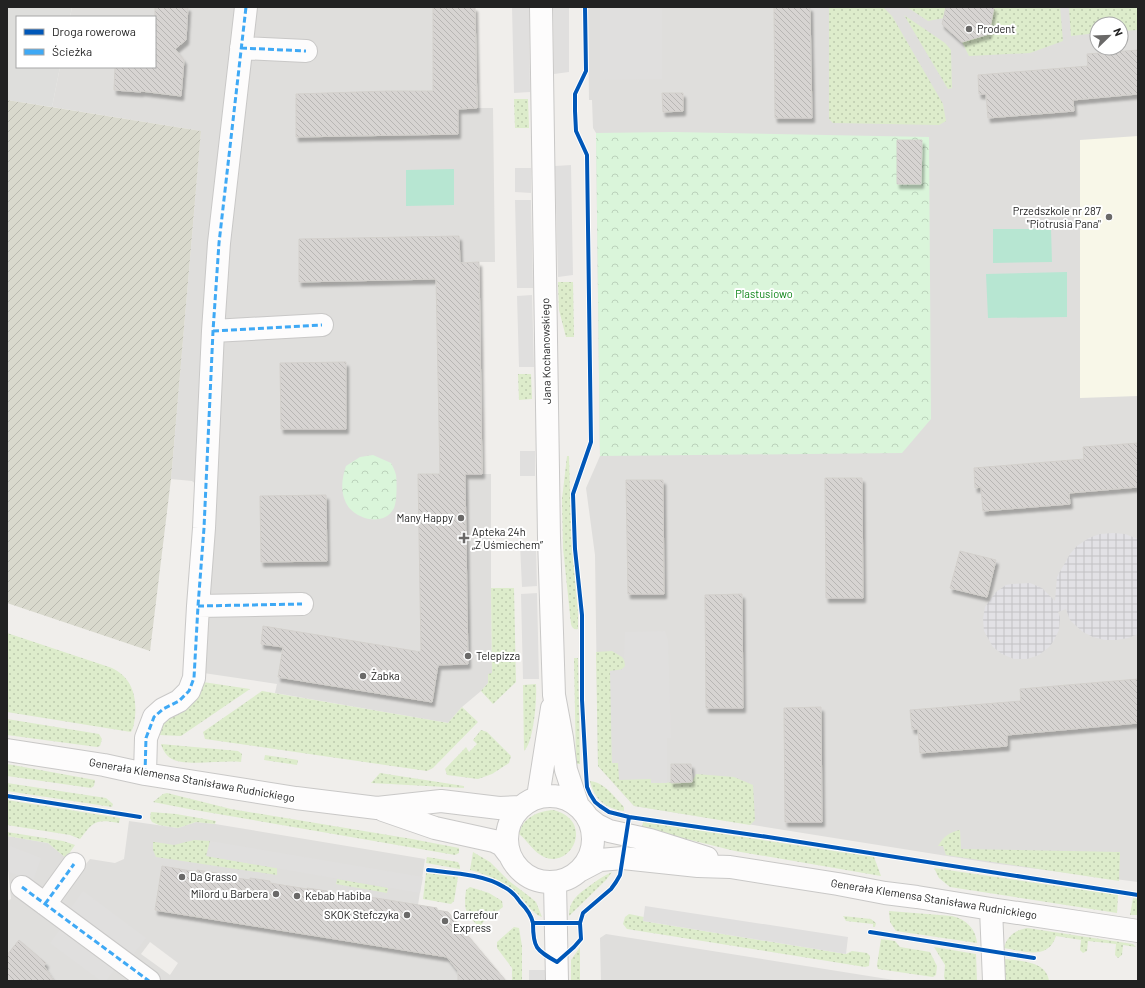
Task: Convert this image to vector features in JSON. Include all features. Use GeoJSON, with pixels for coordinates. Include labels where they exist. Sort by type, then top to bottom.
{"type":"FeatureCollection","features":[{"type":"Feature","properties":{"kind":"street"},"geometry":{"type":"LineString","coordinates":[[145,774],[146,738],[154,717],[164,709],[179,701],[188,691],[194,678],[204,528],[213,331],[223,199],[234,120],[246,7]]}},
{"type":"Feature","properties":{"kind":"street","name":"Jana Kochanowskiego"},"geometry":{"type":"LineString","coordinates":[[541,7],[549,538],[554,695],[566,770],[582,811]]}},
{"type":"Feature","properties":{"kind":"street"},"geometry":{"type":"LineString","coordinates":[[241,48],[306,51]]}},
{"type":"Feature","properties":{"kind":"street"},"geometry":{"type":"LineString","coordinates":[[213,331],[322,325]]}},
{"type":"Feature","properties":{"kind":"street"},"geometry":{"type":"LineString","coordinates":[[198,606],[302,604]]}},
{"type":"Feature","properties":{"kind":"street","name":"Jana Kochanowskiego"},"geometry":{"type":"LineString","coordinates":[[529,802],[554,695]]}},
{"type":"Feature","properties":{"kind":"street","name":"Generała Klemensa Stanisława Rudnickiego"},"geometry":{"type":"LineString","coordinates":[[7,750],[296,798],[376,808],[435,828],[494,841],[502,845],[508,853]]}},
{"type":"Feature","properties":{"kind":"street"},"geometry":{"type":"LineString","coordinates":[[552,795],[559,796],[582,811],[592,830],[593,844],[589,858],[581,870],[569,878],[555,883],[540,882],[526,876],[515,866],[508,853],[506,839],[508,825],[515,813],[529,802],[552,795]]}},
{"type":"Feature","properties":{"kind":"street","name":"Generała Klemensa Stanisława Rudnickiego"},"geometry":{"type":"LineString","coordinates":[[376,808],[441,801],[498,808],[529,802]]}},
{"type":"Feature","properties":{"kind":"street","name":"Generała Klemensa Stanisława Rudnickiego"},"geometry":{"type":"LineString","coordinates":[[582,811],[597,826],[697,854],[730,867]]}},
{"type":"Feature","properties":{"kind":"street","name":"Generała Klemensa Stanisława Rudnickiego"},"geometry":{"type":"LineString","coordinates":[[581,870],[600,860],[623,858],[698,866],[730,867],[885,893],[1138,931]]}},
{"type":"Feature","properties":{"kind":"street"},"geometry":{"type":"LineString","coordinates":[[45,904],[74,864]]}},
{"type":"Feature","properties":{"kind":"street"},"geometry":{"type":"LineString","coordinates":[[555,883],[557,981]]}},
{"type":"Feature","properties":{"kind":"street"},"geometry":{"type":"LineString","coordinates":[[22,887],[121,960],[141,979]]}},
{"type":"Feature","properties":{"kind":"street"},"geometry":{"type":"LineString","coordinates":[[991,909],[994,981]]}},
{"type":"Feature","properties":{"kind":"shaded area"},"geometry":{"type":"Polygon","coordinates":[[[7,7],[72,7],[70,16],[16,16],[16,68],[60,68],[52,107],[7,100],[7,7]]]}},
{"type":"Feature","properties":{"kind":"shaded area"},"geometry":{"type":"Polygon","coordinates":[[[72,7],[475,7],[477,108],[493,108],[495,262],[479,262],[482,474],[491,474],[492,674],[488,683],[481,691],[462,707],[448,723],[275,693],[277,684],[183,670],[197,485],[192,481],[171,479],[201,131],[52,107],[60,68],[156,68],[156,16],[70,16],[72,7]]]}},
{"type":"Feature","properties":{"kind":"shaded area"},"geometry":{"type":"Polygon","coordinates":[[[512,7],[529,7],[530,92],[514,93],[512,7]]]}},
{"type":"Feature","properties":{"kind":"shaded area"},"geometry":{"type":"Polygon","coordinates":[[[553,7],[569,7],[569,72],[554,74],[553,7]]]}},
{"type":"Feature","properties":{"kind":"shaded area"},"geometry":{"type":"Polygon","coordinates":[[[588,7],[1138,7],[1138,882],[991,863],[634,806],[598,766],[595,555],[586,488],[600,456],[596,133],[593,128],[592,100],[589,100],[588,7]]]}},
{"type":"Feature","properties":{"kind":"shaded area"},"geometry":{"type":"Polygon","coordinates":[[[600,7],[662,7],[662,79],[600,80],[600,7]]]}},
{"type":"Feature","properties":{"kind":"shaded area"},"geometry":{"type":"Polygon","coordinates":[[[7,100],[201,131],[171,479],[150,651],[7,603],[7,100]]]}},
{"type":"Feature","properties":{"kind":"shaded area","name":"Przedszkole nr 287 \"Piotrusia Pana\""},"geometry":{"type":"Polygon","coordinates":[[[1138,136],[1138,396],[1080,398],[1080,140],[1138,136]]]}},
{"type":"Feature","properties":{"kind":"shaded area"},"geometry":{"type":"Polygon","coordinates":[[[571,165],[573,275],[558,277],[555,166],[571,165]]]}},
{"type":"Feature","properties":{"kind":"shaded area"},"geometry":{"type":"Polygon","coordinates":[[[515,168],[531,168],[531,193],[515,192],[515,168]]]}},
{"type":"Feature","properties":{"kind":"shaded area"},"geometry":{"type":"Polygon","coordinates":[[[515,200],[531,200],[533,288],[517,288],[515,200]]]}},
{"type":"Feature","properties":{"kind":"shaded area"},"geometry":{"type":"Polygon","coordinates":[[[532,295],[534,367],[519,367],[517,296],[532,295]]]}},
{"type":"Feature","properties":{"kind":"shaded area"},"geometry":{"type":"Polygon","coordinates":[[[520,451],[535,451],[535,476],[520,476],[520,451]]]}},
{"type":"Feature","properties":{"kind":"shaded area"},"geometry":{"type":"Polygon","coordinates":[[[1100,534],[1125,534],[1138,539],[1138,634],[1128,638],[1116,640],[1105,640],[1093,637],[1083,632],[1070,620],[1066,609],[1058,612],[1060,617],[1059,630],[1053,642],[1039,655],[1027,659],[1014,659],[1002,654],[993,647],[984,631],[983,619],[985,607],[996,592],[1006,585],[1030,583],[1042,588],[1055,601],[1057,577],[1070,554],[1077,546],[1089,538],[1100,534]]]}},
{"type":"Feature","properties":{"kind":"shaded area"},"geometry":{"type":"Polygon","coordinates":[[[520,545],[536,545],[537,586],[522,587],[520,545]]]}},
{"type":"Feature","properties":{"kind":"shaded area"},"geometry":{"type":"Polygon","coordinates":[[[537,593],[539,679],[523,679],[521,594],[537,593]]]}},
{"type":"Feature","properties":{"kind":"shaded area"},"geometry":{"type":"Polygon","coordinates":[[[665,631],[668,640],[671,738],[667,738],[667,783],[651,783],[651,779],[619,780],[618,763],[612,763],[610,671],[621,670],[625,666],[625,632],[665,631]]]}},
{"type":"Feature","properties":{"kind":"shaded area"},"geometry":{"type":"Polygon","coordinates":[[[129,821],[178,828],[196,822],[215,824],[425,859],[418,905],[437,908],[437,910],[448,912],[503,978],[503,981],[7,981],[7,901],[11,899],[7,858],[7,836],[48,843],[81,870],[90,859],[115,863],[124,859],[129,821]],[[150,942],[141,954],[170,975],[178,963],[150,942]]]}},
{"type":"Feature","properties":{"kind":"shaded area"},"geometry":{"type":"Polygon","coordinates":[[[210,841],[423,877],[420,893],[206,856],[210,841]]]}},
{"type":"Feature","properties":{"kind":"shaded area"},"geometry":{"type":"Polygon","coordinates":[[[10,846],[41,858],[33,881],[7,871],[7,854],[10,846]]]}},
{"type":"Feature","properties":{"kind":"shaded area"},"geometry":{"type":"Polygon","coordinates":[[[83,891],[146,938],[126,964],[121,960],[106,981],[101,981],[50,943],[67,920],[64,918],[83,891]]]}},
{"type":"Feature","properties":{"kind":"shaded area"},"geometry":{"type":"Polygon","coordinates":[[[645,906],[848,937],[846,954],[643,921],[645,906]]]}},
{"type":"Feature","properties":{"kind":"shaded area"},"geometry":{"type":"Polygon","coordinates":[[[606,934],[900,981],[601,981],[600,938],[606,934]]]}},
{"type":"Feature","properties":{"kind":"shaded area"},"geometry":{"type":"Polygon","coordinates":[[[529,970],[545,970],[545,981],[529,981],[529,970]]]}},
{"type":"Feature","properties":{"kind":"green space"},"geometry":{"type":"Polygon","coordinates":[[[829,7],[883,7],[892,16],[943,104],[946,121],[939,125],[833,123],[829,119],[829,7]]]}},
{"type":"Feature","properties":{"kind":"green space"},"geometry":{"type":"Polygon","coordinates":[[[907,7],[946,7],[944,18],[928,21],[907,7]]]}},
{"type":"Feature","properties":{"kind":"green space"},"geometry":{"type":"Polygon","coordinates":[[[994,7],[1060,7],[1063,41],[1030,53],[969,56],[962,42],[989,34],[994,7]]]}},
{"type":"Feature","properties":{"kind":"green space"},"geometry":{"type":"Polygon","coordinates":[[[1070,7],[1138,7],[1138,30],[1129,31],[1129,16],[1089,16],[1089,34],[1071,36],[1070,7]]]}},
{"type":"Feature","properties":{"kind":"green space"},"geometry":{"type":"Polygon","coordinates":[[[904,15],[945,43],[951,50],[952,88],[948,89],[904,15]]]}},
{"type":"Feature","properties":{"kind":"green space"},"geometry":{"type":"Polygon","coordinates":[[[514,99],[528,99],[529,128],[515,128],[514,99]]]}},
{"type":"Feature","properties":{"kind":"green space","name":"Plastusiowo"},"geometry":{"type":"Polygon","coordinates":[[[673,132],[929,137],[931,419],[902,453],[600,456],[596,133],[673,132]]]}},
{"type":"Feature","properties":{"kind":"green space"},"geometry":{"type":"Polygon","coordinates":[[[454,169],[454,205],[406,206],[406,170],[454,169]]]}},
{"type":"Feature","properties":{"kind":"green space"},"geometry":{"type":"Polygon","coordinates":[[[993,229],[1051,229],[1052,262],[993,263],[993,229]]]}},
{"type":"Feature","properties":{"kind":"green space"},"geometry":{"type":"Polygon","coordinates":[[[1067,272],[1067,317],[988,318],[986,274],[1067,272]]]}},
{"type":"Feature","properties":{"kind":"green space"},"geometry":{"type":"Polygon","coordinates":[[[558,282],[573,282],[574,337],[566,337],[559,310],[558,282]]]}},
{"type":"Feature","properties":{"kind":"green space"},"geometry":{"type":"Polygon","coordinates":[[[518,374],[531,374],[532,399],[519,400],[518,374]]]}},
{"type":"Feature","properties":{"kind":"green space"},"geometry":{"type":"Polygon","coordinates":[[[373,455],[391,463],[396,475],[397,487],[395,505],[389,514],[383,518],[369,519],[362,517],[350,509],[344,498],[342,489],[343,475],[346,466],[360,457],[373,455]]]}},
{"type":"Feature","properties":{"kind":"green space"},"geometry":{"type":"Polygon","coordinates":[[[567,456],[569,456],[571,532],[578,629],[573,628],[571,624],[563,548],[562,499],[567,456]]]}},
{"type":"Feature","properties":{"kind":"green space"},"geometry":{"type":"Polygon","coordinates":[[[491,588],[514,588],[516,682],[493,704],[481,691],[488,683],[488,674],[492,673],[491,588]]]}},
{"type":"Feature","properties":{"kind":"green space"},"geometry":{"type":"Polygon","coordinates":[[[7,633],[112,668],[119,672],[129,682],[134,695],[135,717],[131,732],[7,712],[7,633]]]}},
{"type":"Feature","properties":{"kind":"green space"},"geometry":{"type":"Polygon","coordinates":[[[612,651],[622,657],[626,663],[624,669],[611,671],[612,763],[618,763],[651,779],[651,783],[692,782],[696,774],[734,777],[753,785],[755,820],[750,825],[634,806],[598,766],[596,652],[612,651]]]}},
{"type":"Feature","properties":{"kind":"green space"},"geometry":{"type":"Polygon","coordinates":[[[574,658],[578,658],[580,764],[576,764],[574,658]]]}},
{"type":"Feature","properties":{"kind":"green space"},"geometry":{"type":"Polygon","coordinates":[[[203,682],[250,689],[181,736],[159,735],[159,728],[203,682]]]}},
{"type":"Feature","properties":{"kind":"green space"},"geometry":{"type":"Polygon","coordinates":[[[536,684],[536,699],[532,730],[530,739],[524,751],[523,685],[536,684]]]}},
{"type":"Feature","properties":{"kind":"green space"},"geometry":{"type":"Polygon","coordinates":[[[262,691],[448,723],[462,707],[478,722],[433,768],[427,771],[205,739],[203,732],[262,691]]]}},
{"type":"Feature","properties":{"kind":"green space"},"geometry":{"type":"Polygon","coordinates":[[[7,719],[99,734],[102,739],[100,746],[97,747],[7,735],[7,719]]]}},
{"type":"Feature","properties":{"kind":"green space"},"geometry":{"type":"Polygon","coordinates":[[[481,730],[487,732],[511,756],[509,763],[492,774],[478,779],[447,775],[445,769],[466,747],[469,752],[477,744],[473,740],[481,730]]]}},
{"type":"Feature","properties":{"kind":"green space"},"geometry":{"type":"Polygon","coordinates":[[[161,744],[238,751],[242,754],[241,762],[180,762],[167,755],[161,744]]]}},
{"type":"Feature","properties":{"kind":"green space"},"geometry":{"type":"Polygon","coordinates":[[[265,755],[298,760],[297,765],[264,760],[265,755]]]}},
{"type":"Feature","properties":{"kind":"green space"},"geometry":{"type":"Polygon","coordinates":[[[7,764],[95,780],[94,786],[91,788],[7,776],[7,764]]]}},
{"type":"Feature","properties":{"kind":"green space"},"geometry":{"type":"Polygon","coordinates":[[[380,773],[464,786],[464,788],[371,783],[380,773]]]}},
{"type":"Feature","properties":{"kind":"green space"},"geometry":{"type":"Polygon","coordinates":[[[590,781],[601,784],[605,787],[624,807],[624,811],[612,808],[602,802],[594,793],[590,781]]]}},
{"type":"Feature","properties":{"kind":"green space"},"geometry":{"type":"Polygon","coordinates":[[[7,783],[106,798],[113,804],[112,807],[7,791],[7,783]]]}},
{"type":"Feature","properties":{"kind":"green space"},"geometry":{"type":"Polygon","coordinates":[[[167,793],[231,809],[459,848],[459,853],[455,855],[153,802],[163,794],[167,793]]]}},
{"type":"Feature","properties":{"kind":"green space"},"geometry":{"type":"Polygon","coordinates":[[[7,800],[120,818],[119,823],[105,821],[92,825],[80,839],[70,835],[7,825],[7,800]]]}},
{"type":"Feature","properties":{"kind":"green space"},"geometry":{"type":"Polygon","coordinates":[[[553,810],[566,815],[573,823],[576,832],[575,842],[570,850],[563,856],[554,859],[540,855],[519,834],[523,824],[532,816],[553,810]]]}},
{"type":"Feature","properties":{"kind":"green space"},"geometry":{"type":"Polygon","coordinates":[[[151,812],[176,814],[216,821],[215,824],[196,822],[178,828],[159,825],[152,822],[150,818],[151,812]]]}},
{"type":"Feature","properties":{"kind":"green space"},"geometry":{"type":"Polygon","coordinates":[[[643,822],[874,857],[881,876],[735,851],[642,828],[643,822]]]}},
{"type":"Feature","properties":{"kind":"green space"},"geometry":{"type":"Polygon","coordinates":[[[960,830],[961,849],[1120,852],[1119,881],[946,855],[943,846],[938,846],[948,835],[960,830]]]}},
{"type":"Feature","properties":{"kind":"green space"},"geometry":{"type":"Polygon","coordinates":[[[7,832],[63,841],[75,845],[66,858],[48,843],[7,836],[7,832]]]}},
{"type":"Feature","properties":{"kind":"green space"},"geometry":{"type":"Polygon","coordinates":[[[194,840],[210,841],[207,856],[277,868],[277,875],[156,857],[153,850],[153,842],[174,845],[194,840]]]}},
{"type":"Feature","properties":{"kind":"green space"},"geometry":{"type":"Polygon","coordinates":[[[473,852],[490,862],[509,881],[536,902],[542,917],[535,913],[517,893],[506,885],[489,876],[470,870],[473,852]]]}},
{"type":"Feature","properties":{"kind":"green space"},"geometry":{"type":"Polygon","coordinates":[[[427,857],[458,862],[460,869],[426,863],[427,857]]]}},
{"type":"Feature","properties":{"kind":"green space"},"geometry":{"type":"Polygon","coordinates":[[[934,868],[1118,895],[1117,913],[950,887],[939,878],[934,868]]]}},
{"type":"Feature","properties":{"kind":"green space"},"geometry":{"type":"Polygon","coordinates":[[[612,872],[606,880],[569,916],[570,906],[574,899],[584,890],[612,872]]]}},
{"type":"Feature","properties":{"kind":"green space"},"geometry":{"type":"Polygon","coordinates":[[[426,873],[458,877],[454,901],[451,904],[423,899],[426,873]]]}},
{"type":"Feature","properties":{"kind":"green space"},"geometry":{"type":"Polygon","coordinates":[[[337,879],[388,888],[387,893],[336,884],[337,879]]]}},
{"type":"Feature","properties":{"kind":"green space"},"geometry":{"type":"Polygon","coordinates":[[[470,887],[489,893],[502,901],[503,907],[482,923],[486,929],[483,931],[467,913],[465,898],[466,890],[470,887]]]}},
{"type":"Feature","properties":{"kind":"green space"},"geometry":{"type":"Polygon","coordinates":[[[1133,898],[1138,899],[1138,915],[1130,915],[1133,898]]]}},
{"type":"Feature","properties":{"kind":"green space"},"geometry":{"type":"Polygon","coordinates":[[[889,911],[957,917],[969,925],[975,933],[977,943],[896,931],[890,922],[889,911]]]}},
{"type":"Feature","properties":{"kind":"green space"},"geometry":{"type":"Polygon","coordinates":[[[629,914],[644,917],[643,921],[846,954],[852,951],[867,953],[870,956],[869,966],[865,967],[627,929],[623,924],[625,917],[629,914]]]}},
{"type":"Feature","properties":{"kind":"green space"},"geometry":{"type":"Polygon","coordinates":[[[843,916],[871,919],[876,923],[875,927],[873,927],[873,924],[846,921],[843,916]]]}},
{"type":"Feature","properties":{"kind":"green space"},"geometry":{"type":"Polygon","coordinates":[[[514,927],[519,928],[522,946],[522,981],[512,981],[512,968],[497,948],[497,942],[514,927]]]}},
{"type":"Feature","properties":{"kind":"green space"},"geometry":{"type":"Polygon","coordinates":[[[1027,928],[1133,944],[1136,947],[1123,945],[1122,955],[1118,958],[1115,955],[1116,944],[1088,941],[1087,951],[1083,953],[1080,950],[1081,940],[1056,936],[1052,944],[1041,952],[1027,952],[1004,948],[1007,940],[1012,934],[1027,928]]]}},
{"type":"Feature","properties":{"kind":"green space"},"geometry":{"type":"Polygon","coordinates":[[[881,939],[895,941],[900,947],[930,952],[937,966],[936,975],[933,977],[878,969],[877,965],[881,939]]]}},
{"type":"Feature","properties":{"kind":"green space"},"geometry":{"type":"Polygon","coordinates":[[[580,947],[580,981],[571,981],[571,960],[580,947]]]}},
{"type":"Feature","properties":{"kind":"green space"},"geometry":{"type":"Polygon","coordinates":[[[934,947],[976,954],[977,981],[945,980],[945,965],[934,947]]]}},
{"type":"Feature","properties":{"kind":"green space"},"geometry":{"type":"Polygon","coordinates":[[[1005,959],[1032,963],[1038,966],[1047,974],[1049,981],[1005,981],[1005,959]]]}},
{"type":"Feature","properties":{"kind":"building"},"geometry":{"type":"Polygon","coordinates":[[[155,7],[188,7],[186,40],[175,49],[184,60],[181,96],[141,91],[114,90],[115,68],[156,68],[155,7]]]}},
{"type":"Feature","properties":{"kind":"building"},"geometry":{"type":"Polygon","coordinates":[[[433,7],[475,7],[477,108],[458,109],[458,134],[296,137],[296,94],[433,91],[433,7]]]}},
{"type":"Feature","properties":{"kind":"building"},"geometry":{"type":"Polygon","coordinates":[[[774,7],[810,7],[812,118],[775,118],[774,7]]]}},
{"type":"Feature","properties":{"kind":"building","name":"Prodent"},"geometry":{"type":"Polygon","coordinates":[[[946,7],[994,7],[989,34],[962,42],[942,24],[946,7]]]}},
{"type":"Feature","properties":{"kind":"building"},"geometry":{"type":"Polygon","coordinates":[[[1138,50],[1138,94],[1073,100],[1074,111],[988,118],[986,94],[979,94],[978,75],[1088,66],[1087,54],[1089,54],[1089,56],[1129,56],[1129,51],[1138,50]]]}},
{"type":"Feature","properties":{"kind":"building"},"geometry":{"type":"Polygon","coordinates":[[[662,93],[683,93],[683,111],[663,112],[662,93]]]}},
{"type":"Feature","properties":{"kind":"building"},"geometry":{"type":"Polygon","coordinates":[[[897,140],[922,140],[921,184],[897,184],[897,140]]]}},
{"type":"Feature","properties":{"kind":"building"},"geometry":{"type":"Polygon","coordinates":[[[459,236],[460,263],[479,262],[482,474],[465,474],[468,664],[438,665],[432,702],[278,677],[283,647],[261,644],[263,626],[421,652],[418,474],[440,474],[436,279],[299,282],[299,239],[459,236]]]}},
{"type":"Feature","properties":{"kind":"building"},"geometry":{"type":"Polygon","coordinates":[[[346,362],[346,429],[281,429],[280,363],[346,362]]]}},
{"type":"Feature","properties":{"kind":"building"},"geometry":{"type":"Polygon","coordinates":[[[1138,443],[1138,487],[1069,493],[1070,504],[983,511],[981,487],[975,488],[974,468],[1084,459],[1083,447],[1138,443]]]}},
{"type":"Feature","properties":{"kind":"building"},"geometry":{"type":"Polygon","coordinates":[[[825,478],[862,478],[863,598],[826,598],[825,478]]]}},
{"type":"Feature","properties":{"kind":"building"},"geometry":{"type":"Polygon","coordinates":[[[626,480],[663,480],[664,594],[628,594],[626,480]]]}},
{"type":"Feature","properties":{"kind":"building"},"geometry":{"type":"Polygon","coordinates":[[[326,495],[327,561],[261,562],[260,496],[326,495]]]}},
{"type":"Feature","properties":{"kind":"building"},"geometry":{"type":"Polygon","coordinates":[[[960,551],[996,560],[987,597],[950,588],[960,551]]]}},
{"type":"Feature","properties":{"kind":"building"},"geometry":{"type":"Polygon","coordinates":[[[742,594],[743,708],[706,708],[705,595],[742,594]]]}},
{"type":"Feature","properties":{"kind":"building"},"geometry":{"type":"Polygon","coordinates":[[[1138,679],[1138,723],[1007,735],[1007,746],[920,753],[918,729],[912,729],[910,710],[1021,701],[1020,689],[1138,679]]]}},
{"type":"Feature","properties":{"kind":"building"},"geometry":{"type":"Polygon","coordinates":[[[821,707],[822,822],[785,822],[784,708],[821,707]]]}},
{"type":"Feature","properties":{"kind":"building"},"geometry":{"type":"Polygon","coordinates":[[[671,764],[691,764],[692,782],[671,783],[671,764]]]}},
{"type":"Feature","properties":{"kind":"building"},"geometry":{"type":"Polygon","coordinates":[[[162,866],[197,872],[197,870],[217,873],[217,875],[250,880],[250,878],[270,881],[270,883],[327,891],[364,899],[364,896],[437,908],[437,910],[448,912],[506,981],[458,981],[458,971],[447,957],[155,910],[162,866]]]}},
{"type":"Feature","properties":{"kind":"building"},"geometry":{"type":"Polygon","coordinates":[[[19,940],[46,963],[44,966],[54,981],[7,981],[7,955],[19,940]]]}},
{"type":"Feature","properties":{"kind":"marked path"},"geometry":{"type":"LineString","coordinates":[[145,774],[146,738],[154,717],[163,709],[179,701],[189,691],[194,678],[204,528],[213,331],[219,243],[246,7]]}},
{"type":"Feature","properties":{"kind":"marked path"},"geometry":{"type":"LineString","coordinates":[[241,48],[306,51]]}},
{"type":"Feature","properties":{"kind":"marked path"},"geometry":{"type":"LineString","coordinates":[[213,331],[322,325]]}},
{"type":"Feature","properties":{"kind":"marked path"},"geometry":{"type":"LineString","coordinates":[[198,606],[302,604]]}},
{"type":"Feature","properties":{"kind":"marked path"},"geometry":{"type":"LineString","coordinates":[[45,904],[74,864]]}},
{"type":"Feature","properties":{"kind":"marked path"},"geometry":{"type":"LineString","coordinates":[[22,887],[149,981]]}},
{"type":"Feature","properties":{"kind":"cycle path"},"geometry":{"type":"LineString","coordinates":[[585,7],[586,71],[575,94],[575,111],[576,131],[587,155],[591,442],[573,494],[575,549],[582,615],[582,700],[586,772],[587,787],[590,794],[595,802],[609,812],[629,817],[768,837],[1138,895]]}},
{"type":"Feature","properties":{"kind":"cycle path"},"geometry":{"type":"LineString","coordinates":[[7,796],[140,817]]}},
{"type":"Feature","properties":{"kind":"cycle path"},"geometry":{"type":"LineString","coordinates":[[533,923],[535,943],[540,951],[550,958],[557,962],[574,947],[581,939],[580,923],[583,913],[611,889],[620,875],[629,817]]}},
{"type":"Feature","properties":{"kind":"cycle path"},"geometry":{"type":"LineString","coordinates":[[428,870],[487,879],[506,888],[515,895],[528,911],[533,923],[580,923]]}},
{"type":"Feature","properties":{"kind":"cycle path"},"geometry":{"type":"LineString","coordinates":[[870,932],[1034,958]]}},
{"type":"Feature","properties":{"kind":"place","name":"Prodent"},"geometry":{"type":"Point","coordinates":[969,29]}},
{"type":"Feature","properties":{"kind":"place","name":"Przedszkole nr 287 \"Piotrusia Pana\""},"geometry":{"type":"Point","coordinates":[1109,217]}},
{"type":"Feature","properties":{"kind":"place","name":"Many Happy"},"geometry":{"type":"Point","coordinates":[461,518]}},
{"type":"Feature","properties":{"kind":"place","name":"Apteka 24h „Z Uśmiechem”"},"geometry":{"type":"Point","coordinates":[464,538]}},
{"type":"Feature","properties":{"kind":"place","name":"Telepizza"},"geometry":{"type":"Point","coordinates":[468,656]}},
{"type":"Feature","properties":{"kind":"place","name":"Żabka"},"geometry":{"type":"Point","coordinates":[363,676]}},
{"type":"Feature","properties":{"kind":"place","name":"Da Grasso"},"geometry":{"type":"Point","coordinates":[182,877]}},
{"type":"Feature","properties":{"kind":"place","name":"Milord u Barbera"},"geometry":{"type":"Point","coordinates":[276,894]}},
{"type":"Feature","properties":{"kind":"place","name":"Kebab Habiba"},"geometry":{"type":"Point","coordinates":[297,896]}},
{"type":"Feature","properties":{"kind":"place","name":"SKOK Stefczyka"},"geometry":{"type":"Point","coordinates":[407,915]}},
{"type":"Feature","properties":{"kind":"place","name":"Carrefour Express"},"geometry":{"type":"Point","coordinates":[445,921]}}]}
